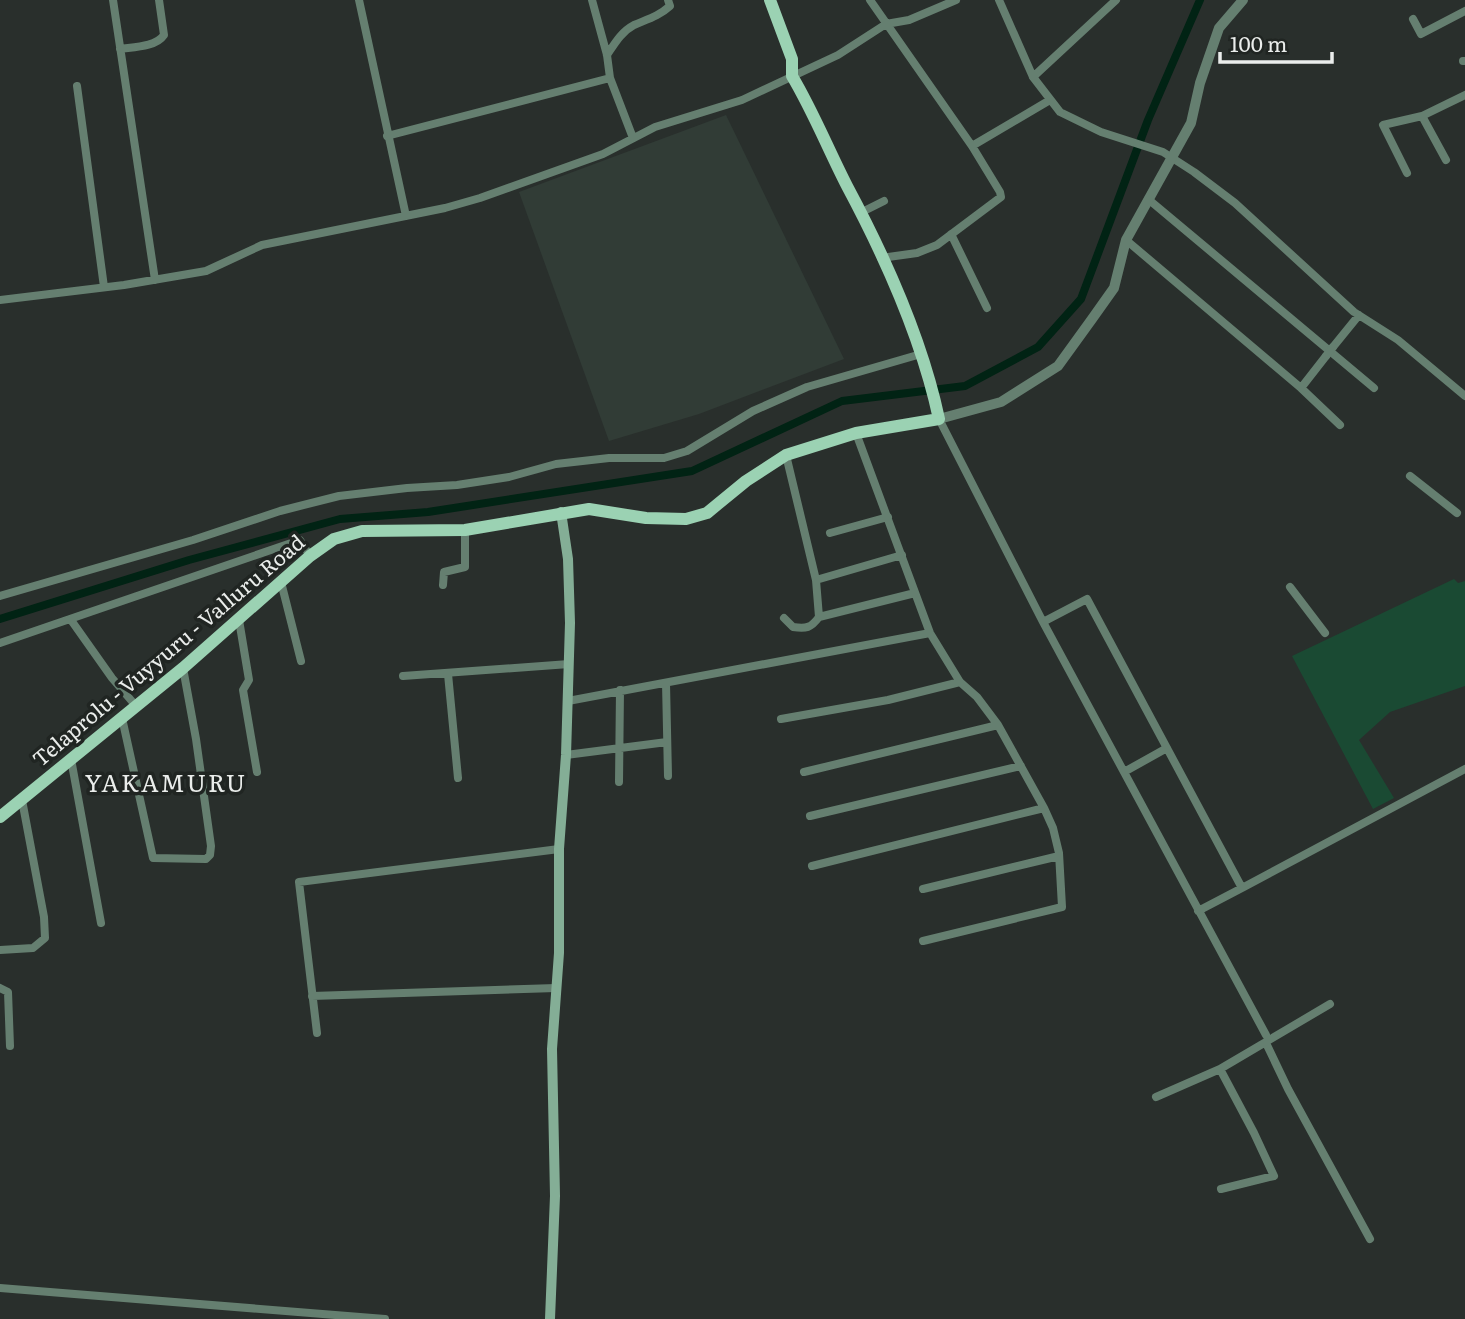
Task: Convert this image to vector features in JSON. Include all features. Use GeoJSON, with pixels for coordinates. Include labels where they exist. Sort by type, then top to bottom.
{"type":"FeatureCollection","features":[{"type":"Feature","properties":{"kind":"main road"},"geometry":{"type":"LineString","coordinates":[[769,0],[792,59],[792,76],[862,212],[910,323],[938,413]]}},
{"type":"Feature","properties":{"kind":"main road","name":"Telaprolu - Vuyyuru - Valluru Road"},"geometry":{"type":"LineString","coordinates":[[0,817],[183,668],[310,556],[334,539],[362,531],[465,530],[589,509],[646,518],[686,519],[707,513],[746,481],[786,455],[856,433],[938,413]]}},
{"type":"Feature","properties":{"kind":"main road"},"geometry":{"type":"LineString","coordinates":[[550,1319],[555,1196],[552,1049],[559,953],[559,849],[566,755],[570,593],[561,512]]}},
{"type":"Feature","properties":{"kind":"street"},"geometry":{"type":"LineString","coordinates":[[113,0],[155,280]]}},
{"type":"Feature","properties":{"kind":"street"},"geometry":{"type":"LineString","coordinates":[[120,49],[162,39],[164,35],[159,0]]}},
{"type":"Feature","properties":{"kind":"street"},"geometry":{"type":"LineString","coordinates":[[359,0],[406,216]]}},
{"type":"Feature","properties":{"kind":"street"},"geometry":{"type":"LineString","coordinates":[[592,0],[607,55],[610,78],[633,138]]}},
{"type":"Feature","properties":{"kind":"street"},"geometry":{"type":"LineString","coordinates":[[607,55],[618,37],[632,26],[659,16],[670,6],[668,0]]}},
{"type":"Feature","properties":{"kind":"street"},"geometry":{"type":"LineString","coordinates":[[870,0],[972,146],[1001,197],[937,245],[917,253],[881,258]]}},
{"type":"Feature","properties":{"kind":"street"},"geometry":{"type":"LineString","coordinates":[[0,300],[206,271],[262,245],[445,208],[603,154],[655,127],[742,100],[838,55],[886,24],[909,20],[956,0]]}},
{"type":"Feature","properties":{"kind":"street"},"geometry":{"type":"LineString","coordinates":[[999,0],[1033,77],[1067,117],[1173,158],[1235,203],[1320,283],[1359,315],[1398,340],[1463,392]]}},
{"type":"Feature","properties":{"kind":"street"},"geometry":{"type":"LineString","coordinates":[[1033,77],[1116,0]]}},
{"type":"Feature","properties":{"kind":"street"},"geometry":{"type":"LineString","coordinates":[[1243,0],[1219,28],[1200,83],[1191,123],[1126,240],[1114,288],[1058,366],[1000,402],[938,413],[1043,622],[1266,1040],[1288,1089],[1370,1239]]}},
{"type":"Feature","properties":{"kind":"street"},"geometry":{"type":"LineString","coordinates":[[1413,19],[1421,34],[1465,11]]}},
{"type":"Feature","properties":{"kind":"street"},"geometry":{"type":"LineString","coordinates":[[387,136],[610,78]]}},
{"type":"Feature","properties":{"kind":"street"},"geometry":{"type":"LineString","coordinates":[[76,86],[104,287]]}},
{"type":"Feature","properties":{"kind":"street"},"geometry":{"type":"LineString","coordinates":[[1407,173],[1383,125],[1422,116],[1465,95]]}},
{"type":"Feature","properties":{"kind":"street"},"geometry":{"type":"LineString","coordinates":[[972,146],[1050,100]]}},
{"type":"Feature","properties":{"kind":"street"},"geometry":{"type":"LineString","coordinates":[[1422,116],[1446,160]]}},
{"type":"Feature","properties":{"kind":"street"},"geometry":{"type":"LineString","coordinates":[[1148,199],[1374,388]]}},
{"type":"Feature","properties":{"kind":"street"},"geometry":{"type":"LineString","coordinates":[[862,212],[884,201]]}},
{"type":"Feature","properties":{"kind":"street"},"geometry":{"type":"LineString","coordinates":[[951,234],[987,308]]}},
{"type":"Feature","properties":{"kind":"street"},"geometry":{"type":"LineString","coordinates":[[1126,240],[1301,388],[1340,425]]}},
{"type":"Feature","properties":{"kind":"street"},"geometry":{"type":"LineString","coordinates":[[1301,388],[1359,315]]}},
{"type":"Feature","properties":{"kind":"street"},"geometry":{"type":"LineString","coordinates":[[0,596],[193,540],[280,511],[339,496],[457,485],[509,477],[556,464],[609,458],[664,458],[687,451],[753,411],[807,387],[921,354]]}},
{"type":"Feature","properties":{"kind":"street"},"geometry":{"type":"LineString","coordinates":[[856,433],[930,633],[960,682],[977,697],[998,725],[1044,808],[1053,828],[1059,856],[1062,907],[923,941]]}},
{"type":"Feature","properties":{"kind":"street"},"geometry":{"type":"LineString","coordinates":[[786,455],[816,580],[819,617]]}},
{"type":"Feature","properties":{"kind":"street"},"geometry":{"type":"LineString","coordinates":[[1410,476],[1457,513]]}},
{"type":"Feature","properties":{"kind":"street"},"geometry":{"type":"LineString","coordinates":[[830,533],[888,517]]}},
{"type":"Feature","properties":{"kind":"street"},"geometry":{"type":"LineString","coordinates":[[443,585],[444,572],[465,567],[465,530]]}},
{"type":"Feature","properties":{"kind":"street"},"geometry":{"type":"LineString","coordinates":[[0,643],[300,540],[310,556]]}},
{"type":"Feature","properties":{"kind":"street"},"geometry":{"type":"LineString","coordinates":[[816,580],[902,555]]}},
{"type":"Feature","properties":{"kind":"street"},"geometry":{"type":"LineString","coordinates":[[281,582],[301,661]]}},
{"type":"Feature","properties":{"kind":"street"},"geometry":{"type":"LineString","coordinates":[[1290,587],[1325,633]]}},
{"type":"Feature","properties":{"kind":"street"},"geometry":{"type":"LineString","coordinates":[[784,618],[793,627],[805,629],[812,626],[819,617],[915,593]]}},
{"type":"Feature","properties":{"kind":"street"},"geometry":{"type":"LineString","coordinates":[[1043,622],[1087,599],[1242,888]]}},
{"type":"Feature","properties":{"kind":"street"},"geometry":{"type":"LineString","coordinates":[[71,620],[112,678],[136,706]]}},
{"type":"Feature","properties":{"kind":"street"},"geometry":{"type":"LineString","coordinates":[[239,620],[249,680],[243,690],[257,772]]}},
{"type":"Feature","properties":{"kind":"street"},"geometry":{"type":"LineString","coordinates":[[568,701],[930,633]]}},
{"type":"Feature","properties":{"kind":"street"},"geometry":{"type":"LineString","coordinates":[[403,676],[569,664]]}},
{"type":"Feature","properties":{"kind":"street"},"geometry":{"type":"LineString","coordinates":[[121,718],[153,858],[206,859],[210,855],[211,846],[183,668]]}},
{"type":"Feature","properties":{"kind":"street"},"geometry":{"type":"LineString","coordinates":[[448,674],[458,778]]}},
{"type":"Feature","properties":{"kind":"street"},"geometry":{"type":"LineString","coordinates":[[781,719],[960,682]]}},
{"type":"Feature","properties":{"kind":"street"},"geometry":{"type":"LineString","coordinates":[[666,683],[668,776]]}},
{"type":"Feature","properties":{"kind":"street"},"geometry":{"type":"LineString","coordinates":[[619,782],[620,690]]}},
{"type":"Feature","properties":{"kind":"street"},"geometry":{"type":"LineString","coordinates":[[804,772],[998,725]]}},
{"type":"Feature","properties":{"kind":"street"},"geometry":{"type":"LineString","coordinates":[[566,755],[619,750],[667,741]]}},
{"type":"Feature","properties":{"kind":"street"},"geometry":{"type":"LineString","coordinates":[[1124,772],[1167,748]]}},
{"type":"Feature","properties":{"kind":"street"},"geometry":{"type":"LineString","coordinates":[[71,759],[101,923]]}},
{"type":"Feature","properties":{"kind":"street"},"geometry":{"type":"LineString","coordinates":[[810,816],[1021,766]]}},
{"type":"Feature","properties":{"kind":"street"},"geometry":{"type":"LineString","coordinates":[[1198,911],[1465,769]]}},
{"type":"Feature","properties":{"kind":"street"},"geometry":{"type":"LineString","coordinates":[[0,950],[33,948],[45,938],[44,917],[22,800]]}},
{"type":"Feature","properties":{"kind":"street"},"geometry":{"type":"LineString","coordinates":[[812,866],[1044,808]]}},
{"type":"Feature","properties":{"kind":"street"},"geometry":{"type":"LineString","coordinates":[[317,1033],[299,881],[559,849]]}},
{"type":"Feature","properties":{"kind":"street"},"geometry":{"type":"LineString","coordinates":[[923,889],[1059,856]]}},
{"type":"Feature","properties":{"kind":"street"},"geometry":{"type":"LineString","coordinates":[[0,988],[8,992],[10,1046]]}},
{"type":"Feature","properties":{"kind":"street"},"geometry":{"type":"LineString","coordinates":[[312,996],[556,988]]}},
{"type":"Feature","properties":{"kind":"street"},"geometry":{"type":"LineString","coordinates":[[1156,1097],[1220,1069],[1330,1004]]}},
{"type":"Feature","properties":{"kind":"street"},"geometry":{"type":"LineString","coordinates":[[1220,1069],[1274,1177],[1222,1189]]}},
{"type":"Feature","properties":{"kind":"street"},"geometry":{"type":"LineString","coordinates":[[0,1288],[384,1319]]}},
{"type":"Feature","properties":{"kind":"shaded area"},"geometry":{"type":"Polygon","coordinates":[[[726,115],[844,359],[699,414],[609,441],[519,192],[726,115]]]}},
{"type":"Feature","properties":{"kind":"green space"},"geometry":{"type":"Polygon","coordinates":[[[1454,579],[1458,583],[1465,581],[1465,686],[1390,712],[1359,740],[1394,798],[1373,809],[1292,656],[1454,579]]]}},
{"type":"Feature","properties":{"kind":"waterway"},"geometry":{"type":"LineString","coordinates":[[0,619],[189,560],[340,519],[428,512],[692,471],[842,401],[965,386],[1038,347],[1081,299],[1148,120],[1200,0]]}},
{"type":"Feature","properties":{"kind":"district","name":"YAKAMURU"},"geometry":{"type":"Point","coordinates":[166,784]}}]}
